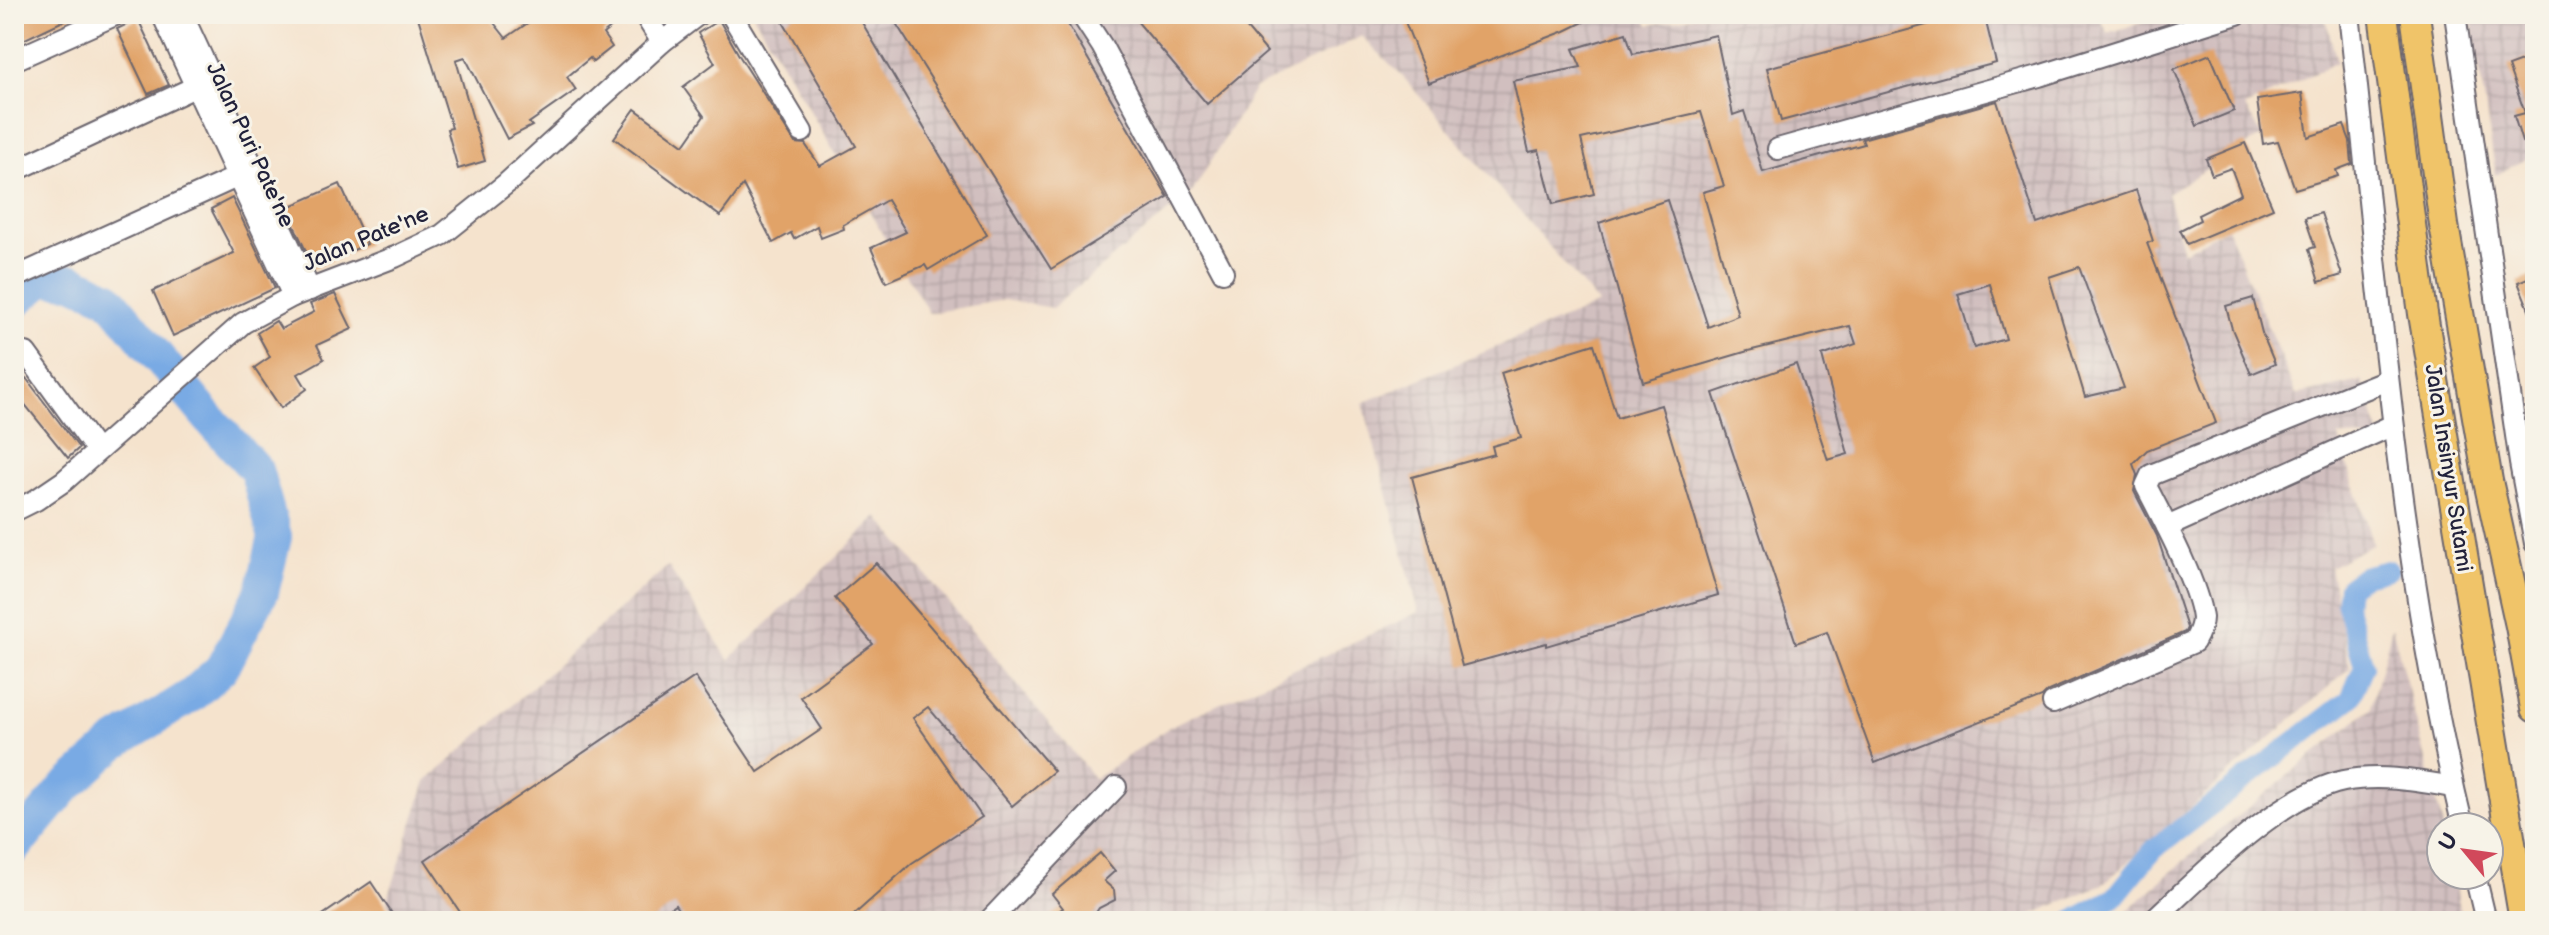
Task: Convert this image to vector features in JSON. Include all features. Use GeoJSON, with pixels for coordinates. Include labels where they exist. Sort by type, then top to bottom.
{"type":"FeatureCollection","features":[{"type":"Feature","properties":{"kind":"highway","name":"Jalan Insinyur Sutami"},"geometry":{"type":"LineString","coordinates":[[2383,14],[2423,314],[2524,921]]}},
{"type":"Feature","properties":{"kind":"highway","name":"Jalan Insinyur Sutami"},"geometry":{"type":"LineString","coordinates":[[2415,14],[2444,225],[2488,481],[2535,708]]}},
{"type":"Feature","properties":{"kind":"street"},"geometry":{"type":"LineString","coordinates":[[14,60],[117,14]]}},
{"type":"Feature","properties":{"kind":"street","name":"Jalan Puri Pate'ne"},"geometry":{"type":"LineString","coordinates":[[162,14],[239,176],[301,293]]}},
{"type":"Feature","properties":{"kind":"street","name":"Jalan Puri Pate'ne"},"geometry":{"type":"LineString","coordinates":[[182,14],[301,293]]}},
{"type":"Feature","properties":{"kind":"street"},"geometry":{"type":"LineString","coordinates":[[644,14],[662,42]]}},
{"type":"Feature","properties":{"kind":"street","name":"Jalan Pate'ne"},"geometry":{"type":"LineString","coordinates":[[14,511],[55,487],[243,323],[301,293],[395,257],[442,235],[507,183],[662,42],[699,14]]}},
{"type":"Feature","properties":{"kind":"street"},"geometry":{"type":"LineString","coordinates":[[731,14],[802,132]]}},
{"type":"Feature","properties":{"kind":"street"},"geometry":{"type":"LineString","coordinates":[[1081,14],[1102,46],[1223,272]]}},
{"type":"Feature","properties":{"kind":"street"},"geometry":{"type":"LineString","coordinates":[[1778,149],[2039,76],[2237,14]]}},
{"type":"Feature","properties":{"kind":"street"},"geometry":{"type":"LineString","coordinates":[[2349,14],[2387,380],[2420,624],[2459,811]]}},
{"type":"Feature","properties":{"kind":"street"},"geometry":{"type":"LineString","coordinates":[[2455,14],[2520,463],[2535,543]]}},
{"type":"Feature","properties":{"kind":"street"},"geometry":{"type":"LineString","coordinates":[[14,171],[197,86]]}},
{"type":"Feature","properties":{"kind":"street"},"geometry":{"type":"LineString","coordinates":[[14,278],[239,176]]}},
{"type":"Feature","properties":{"kind":"street"},"geometry":{"type":"LineString","coordinates":[[26,353],[97,451]]}},
{"type":"Feature","properties":{"kind":"street"},"geometry":{"type":"LineString","coordinates":[[2053,703],[2194,642],[2202,619],[2192,585],[2146,486],[2151,475],[2387,380]]}},
{"type":"Feature","properties":{"kind":"street"},"geometry":{"type":"LineString","coordinates":[[2167,527],[2393,425]]}},
{"type":"Feature","properties":{"kind":"street"},"geometry":{"type":"LineString","coordinates":[[2152,921],[2250,832],[2331,784],[2385,778],[2453,787]]}},
{"type":"Feature","properties":{"kind":"street"},"geometry":{"type":"LineString","coordinates":[[989,921],[1116,787]]}},
{"type":"Feature","properties":{"kind":"street"},"geometry":{"type":"LineString","coordinates":[[2479,891],[2486,921]]}},
{"type":"Feature","properties":{"kind":"shaded area"},"geometry":{"type":"Polygon","coordinates":[[[753,14],[1643,14],[1649,25],[1705,14],[2097,14],[2108,33],[2171,14],[2324,14],[2337,62],[2245,107],[2262,136],[2167,193],[2183,252],[2227,227],[2296,395],[2362,381],[2382,441],[2338,436],[2373,544],[2330,567],[2350,668],[2103,884],[2017,921],[400,921],[387,902],[426,782],[668,566],[729,660],[878,517],[1095,779],[1171,726],[1419,612],[1363,403],[1599,304],[1405,79],[1362,36],[1255,88],[1193,191],[1052,308],[1004,300],[929,313],[753,14]]]}},
{"type":"Feature","properties":{"kind":"shaded area"},"geometry":{"type":"Polygon","coordinates":[[[2471,14],[2535,14],[2535,154],[2496,175],[2471,14]]]}},
{"type":"Feature","properties":{"kind":"shaded area"},"geometry":{"type":"Polygon","coordinates":[[[2392,627],[2439,811],[2425,811],[2425,891],[2457,891],[2462,921],[2116,921],[2196,850],[2371,708],[2392,627]]]}},
{"type":"Feature","properties":{"kind":"building"},"geometry":{"type":"Polygon","coordinates":[[[14,14],[78,14],[21,41],[14,26],[14,14]]]}},
{"type":"Feature","properties":{"kind":"building"},"geometry":{"type":"Polygon","coordinates":[[[417,14],[487,14],[506,38],[541,14],[628,14],[603,34],[612,47],[593,62],[590,58],[567,77],[576,90],[529,123],[532,126],[507,139],[465,57],[456,60],[485,161],[458,169],[447,129],[452,128],[417,14]]]}},
{"type":"Feature","properties":{"kind":"building"},"geometry":{"type":"Polygon","coordinates":[[[796,14],[857,14],[987,235],[928,270],[925,265],[886,282],[871,248],[906,232],[887,200],[843,225],[844,229],[821,238],[817,226],[794,239],[791,233],[773,243],[743,185],[720,216],[614,138],[635,109],[684,145],[704,116],[683,87],[715,63],[698,33],[719,20],[795,143],[805,144],[820,166],[856,146],[783,22],[796,14]]]}},
{"type":"Feature","properties":{"kind":"building"},"geometry":{"type":"Polygon","coordinates":[[[904,14],[1062,14],[1168,197],[1051,269],[894,20],[904,14]]]}},
{"type":"Feature","properties":{"kind":"building"},"geometry":{"type":"Polygon","coordinates":[[[1131,14],[1235,14],[1267,52],[1207,104],[1131,14]]]}},
{"type":"Feature","properties":{"kind":"building"},"geometry":{"type":"Polygon","coordinates":[[[1402,14],[1600,14],[1565,31],[1429,83],[1402,14]]]}},
{"type":"Feature","properties":{"kind":"building"},"geometry":{"type":"Polygon","coordinates":[[[1967,14],[1984,14],[1996,63],[1781,121],[1767,68],[1967,14]]]}},
{"type":"Feature","properties":{"kind":"building"},"geometry":{"type":"Polygon","coordinates":[[[138,19],[169,85],[148,94],[117,29],[138,19]]]}},
{"type":"Feature","properties":{"kind":"building"},"geometry":{"type":"Polygon","coordinates":[[[1626,33],[1633,54],[1716,35],[1733,115],[1744,111],[1763,172],[1864,144],[1862,139],[1997,101],[2037,224],[2136,190],[2153,241],[2147,243],[2216,423],[2147,450],[2133,464],[2137,475],[2134,491],[2157,536],[2187,628],[2185,632],[2048,691],[2042,697],[1875,763],[1827,632],[1796,643],[1713,393],[1796,364],[1828,460],[1848,454],[1822,356],[1856,344],[1850,326],[1748,351],[1643,382],[1599,223],[1667,200],[1708,327],[1738,315],[1703,192],[1724,186],[1701,112],[1581,139],[1594,194],[1553,204],[1539,150],[1529,152],[1513,81],[1581,67],[1573,49],[1626,33]],[[2079,267],[2049,277],[2085,397],[2124,388],[2079,267]],[[1990,284],[1958,294],[1974,348],[2006,339],[1990,284]]]}},
{"type":"Feature","properties":{"kind":"building"},"geometry":{"type":"Polygon","coordinates":[[[2210,54],[2234,111],[2197,126],[2174,69],[2210,54]]]}},
{"type":"Feature","properties":{"kind":"building"},"geometry":{"type":"Polygon","coordinates":[[[2535,56],[2535,138],[2522,142],[2514,116],[2525,113],[2508,66],[2535,56]]]}},
{"type":"Feature","properties":{"kind":"building"},"geometry":{"type":"Polygon","coordinates":[[[2302,93],[2308,137],[2344,125],[2350,141],[2352,164],[2336,170],[2338,176],[2295,189],[2278,141],[2263,144],[2257,100],[2302,93]]]}},
{"type":"Feature","properties":{"kind":"building"},"geometry":{"type":"Polygon","coordinates":[[[2245,143],[2273,208],[2187,244],[2180,230],[2200,220],[2198,215],[2241,194],[2231,168],[2212,175],[2206,159],[2245,143]]]}},
{"type":"Feature","properties":{"kind":"building"},"geometry":{"type":"Polygon","coordinates":[[[340,184],[367,244],[314,268],[286,208],[340,184]]]}},
{"type":"Feature","properties":{"kind":"building"},"geometry":{"type":"Polygon","coordinates":[[[232,198],[275,288],[173,336],[153,291],[234,253],[211,209],[232,198]]]}},
{"type":"Feature","properties":{"kind":"building"},"geometry":{"type":"Polygon","coordinates":[[[2321,213],[2342,275],[2319,282],[2309,249],[2315,247],[2305,218],[2321,213]]]}},
{"type":"Feature","properties":{"kind":"building"},"geometry":{"type":"Polygon","coordinates":[[[2535,275],[2535,322],[2534,322],[2518,282],[2535,275]]]}},
{"type":"Feature","properties":{"kind":"building"},"geometry":{"type":"Polygon","coordinates":[[[335,294],[352,329],[317,345],[324,359],[298,374],[307,389],[281,408],[254,368],[270,357],[257,333],[276,321],[281,329],[314,312],[310,304],[335,294]]]}},
{"type":"Feature","properties":{"kind":"building"},"geometry":{"type":"Polygon","coordinates":[[[2253,298],[2262,333],[2275,364],[2251,374],[2226,306],[2253,298]]]}},
{"type":"Feature","properties":{"kind":"building"},"geometry":{"type":"Polygon","coordinates":[[[1594,344],[1617,418],[1661,405],[1718,595],[1546,646],[1546,643],[1462,666],[1412,477],[1494,454],[1492,446],[1521,438],[1501,373],[1594,344]]]}},
{"type":"Feature","properties":{"kind":"building"},"geometry":{"type":"Polygon","coordinates":[[[26,378],[79,448],[68,458],[14,391],[14,387],[26,378]]]}},
{"type":"Feature","properties":{"kind":"building"},"geometry":{"type":"Polygon","coordinates":[[[876,563],[1054,771],[1012,806],[928,707],[913,718],[982,817],[912,863],[847,921],[686,921],[675,905],[651,921],[466,921],[425,860],[695,677],[758,772],[822,729],[801,697],[873,644],[835,598],[876,563]]]}},
{"type":"Feature","properties":{"kind":"building"},"geometry":{"type":"Polygon","coordinates":[[[1100,853],[1115,871],[1104,881],[1114,890],[1115,900],[1099,908],[1093,917],[1076,921],[1043,921],[1063,908],[1052,894],[1100,853]]]}},
{"type":"Feature","properties":{"kind":"building"},"geometry":{"type":"Polygon","coordinates":[[[371,882],[397,921],[314,921],[371,882]]]}},
{"type":"Feature","properties":{"kind":"waterway"},"geometry":{"type":"LineString","coordinates":[[14,303],[42,279],[73,281],[109,298],[256,470],[275,537],[262,592],[221,669],[192,695],[114,744],[63,790],[14,849]]}},
{"type":"Feature","properties":{"kind":"waterway"},"geometry":{"type":"LineString","coordinates":[[2071,921],[2114,898],[2154,849],[2350,699],[2364,666],[2346,605],[2348,587],[2363,576],[2388,570]]}}]}
